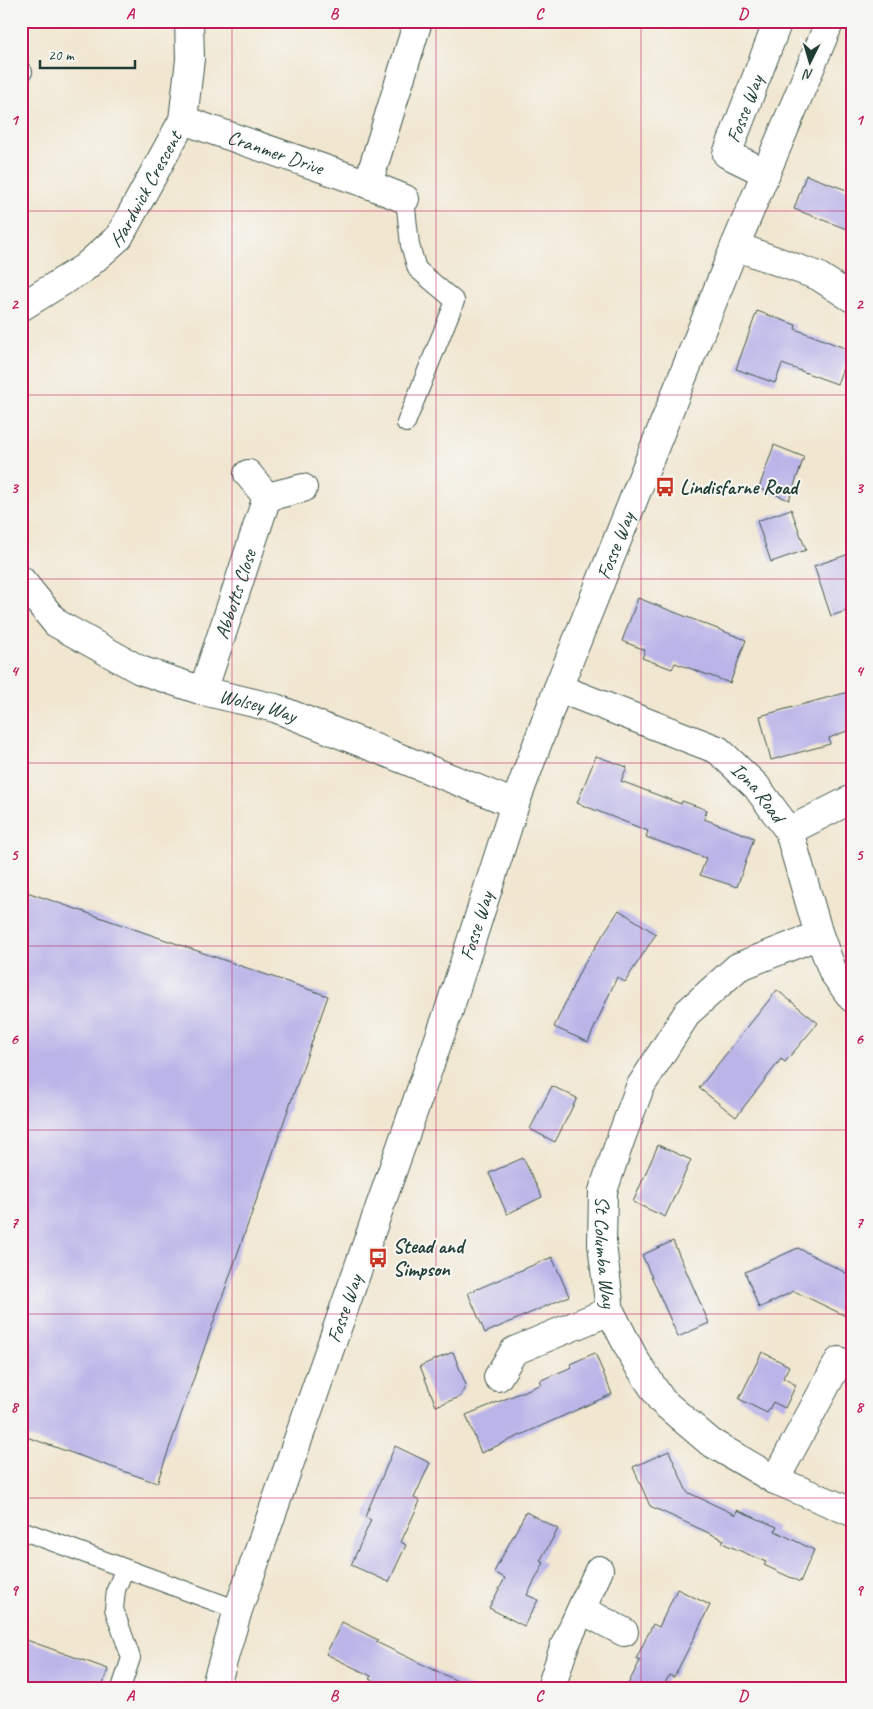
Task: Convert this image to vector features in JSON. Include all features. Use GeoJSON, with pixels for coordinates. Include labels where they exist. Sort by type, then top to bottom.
{"type":"FeatureCollection","features":[{"type":"Feature","properties":{"kind":"street","name":"Hardwick Crescent"},"geometry":{"type":"LineString","coordinates":[[21,307],[33,302],[84,268],[119,236],[183,120],[190,59],[189,21]]}},
{"type":"Feature","properties":{"kind":"street","name":"Fosse Way"},"geometry":{"type":"LineString","coordinates":[[766,173],[726,154],[778,21]]}},
{"type":"Feature","properties":{"kind":"street","name":"Fosse Way"},"geometry":{"type":"LineString","coordinates":[[215,1688],[238,1610],[449,1010],[515,804],[558,688],[735,246],[830,21]]}},
{"type":"Feature","properties":{"kind":"street"},"geometry":{"type":"LineString","coordinates":[[368,184],[414,23]]}},
{"type":"Feature","properties":{"kind":"street","name":"Cranmer Drive"},"geometry":{"type":"LineString","coordinates":[[183,120],[368,184],[405,199]]}},
{"type":"Feature","properties":{"kind":"street"},"geometry":{"type":"LineString","coordinates":[[735,246],[818,276],[852,298]]}},
{"type":"Feature","properties":{"kind":"street"},"geometry":{"type":"LineString","coordinates":[[248,474],[267,498],[303,488]]}},
{"type":"Feature","properties":{"kind":"street","name":"Abbotts Close"},"geometry":{"type":"LineString","coordinates":[[203,691],[267,498]]}},
{"type":"Feature","properties":{"kind":"street","name":"Wolsey Way"},"geometry":{"type":"LineString","coordinates":[[21,580],[56,623],[140,670],[203,691],[275,708],[515,804]]}},
{"type":"Feature","properties":{"kind":"street","name":"Iona Road"},"geometry":{"type":"LineString","coordinates":[[558,688],[718,750],[756,786],[789,831],[819,935],[833,972],[852,998]]}},
{"type":"Feature","properties":{"kind":"street"},"geometry":{"type":"LineString","coordinates":[[789,831],[852,798]]}},
{"type":"Feature","properties":{"kind":"street","name":"St Columba Way"},"geometry":{"type":"LineString","coordinates":[[819,935],[738,967],[688,1012],[640,1087],[603,1191],[602,1244],[610,1311],[635,1360],[662,1401],[710,1442],[775,1480],[852,1512]]}},
{"type":"Feature","properties":{"kind":"street"},"geometry":{"type":"LineString","coordinates":[[498,1376],[514,1352],[610,1311]]}},
{"type":"Feature","properties":{"kind":"street"},"geometry":{"type":"LineString","coordinates":[[775,1480],[839,1361]]}},
{"type":"Feature","properties":{"kind":"street"},"geometry":{"type":"LineString","coordinates":[[551,1688],[564,1647],[599,1570]]}},
{"type":"Feature","properties":{"kind":"street"},"geometry":{"type":"LineString","coordinates":[[582,1610],[624,1632]]}},
{"type":"Feature","properties":{"kind":"lane"},"geometry":{"type":"LineString","coordinates":[[405,199],[410,245],[417,270],[455,301],[406,423]]}},
{"type":"Feature","properties":{"kind":"lane"},"geometry":{"type":"LineString","coordinates":[[22,1530],[124,1570],[238,1610]]}},
{"type":"Feature","properties":{"kind":"lane"},"geometry":{"type":"LineString","coordinates":[[120,1688],[131,1658],[114,1609],[116,1590],[124,1570]]}},
{"type":"Feature","properties":{"kind":"building"},"geometry":{"type":"Polygon","coordinates":[[[806,175],[852,192],[852,231],[794,209],[806,175]]]}},
{"type":"Feature","properties":{"kind":"building"},"geometry":{"type":"Polygon","coordinates":[[[757,311],[796,325],[795,329],[850,350],[837,384],[782,364],[775,383],[736,369],[757,311]]]}},
{"type":"Feature","properties":{"kind":"building"},"geometry":{"type":"Polygon","coordinates":[[[774,445],[804,457],[789,500],[759,488],[774,445]]]}},
{"type":"Feature","properties":{"kind":"building"},"geometry":{"type":"Polygon","coordinates":[[[791,509],[806,550],[771,562],[757,521],[791,509]]]}},
{"type":"Feature","properties":{"kind":"building"},"geometry":{"type":"Polygon","coordinates":[[[852,553],[852,609],[831,616],[814,566],[852,553]]]}},
{"type":"Feature","properties":{"kind":"building"},"geometry":{"type":"Polygon","coordinates":[[[638,598],[746,640],[730,683],[675,663],[672,669],[642,658],[645,650],[622,641],[638,598]]]}},
{"type":"Feature","properties":{"kind":"building"},"geometry":{"type":"Polygon","coordinates":[[[852,691],[852,729],[829,738],[830,744],[771,760],[760,716],[852,691]]]}},
{"type":"Feature","properties":{"kind":"building"},"geometry":{"type":"Polygon","coordinates":[[[596,756],[627,767],[621,781],[681,804],[682,801],[707,810],[704,819],[754,838],[737,887],[700,875],[706,858],[646,837],[648,831],[577,803],[596,756]]]}},
{"type":"Feature","properties":{"kind":"building"},"geometry":{"type":"Polygon","coordinates":[[[21,890],[328,996],[157,1483],[21,1435],[21,890]]]}},
{"type":"Feature","properties":{"kind":"building"},"geometry":{"type":"Polygon","coordinates":[[[619,910],[656,934],[625,982],[617,977],[588,1042],[554,1027],[581,969],[619,910]]]}},
{"type":"Feature","properties":{"kind":"building"},"geometry":{"type":"Polygon","coordinates":[[[777,990],[818,1023],[785,1062],[781,1059],[736,1117],[699,1088],[777,990]]]}},
{"type":"Feature","properties":{"kind":"building"},"geometry":{"type":"Polygon","coordinates":[[[552,1086],[577,1098],[555,1142],[530,1129],[552,1086]]]}},
{"type":"Feature","properties":{"kind":"building"},"geometry":{"type":"Polygon","coordinates":[[[658,1145],[691,1160],[665,1217],[633,1202],[658,1145]]]}},
{"type":"Feature","properties":{"kind":"building"},"geometry":{"type":"Polygon","coordinates":[[[523,1158],[542,1197],[507,1214],[489,1173],[523,1158]]]}},
{"type":"Feature","properties":{"kind":"building"},"geometry":{"type":"Polygon","coordinates":[[[673,1241],[709,1323],[678,1337],[642,1255],[673,1241]]]}},
{"type":"Feature","properties":{"kind":"building"},"geometry":{"type":"Polygon","coordinates":[[[798,1248],[852,1276],[852,1319],[794,1291],[759,1308],[745,1272],[798,1248]]]}},
{"type":"Feature","properties":{"kind":"building"},"geometry":{"type":"Polygon","coordinates":[[[552,1257],[569,1296],[485,1333],[468,1293],[552,1257]]]}},
{"type":"Feature","properties":{"kind":"building"},"geometry":{"type":"Polygon","coordinates":[[[453,1352],[466,1385],[460,1397],[436,1406],[420,1366],[453,1352]]]}},
{"type":"Feature","properties":{"kind":"building"},"geometry":{"type":"Polygon","coordinates":[[[762,1352],[789,1366],[783,1378],[796,1385],[785,1408],[773,1402],[767,1413],[739,1399],[762,1352]]]}},
{"type":"Feature","properties":{"kind":"building"},"geometry":{"type":"Polygon","coordinates":[[[595,1353],[612,1394],[481,1453],[466,1415],[542,1384],[539,1381],[572,1367],[570,1364],[595,1353]]]}},
{"type":"Feature","properties":{"kind":"building"},"geometry":{"type":"Polygon","coordinates":[[[395,1446],[430,1463],[414,1498],[420,1501],[401,1542],[406,1545],[389,1582],[351,1565],[371,1520],[365,1517],[395,1446]]]}},
{"type":"Feature","properties":{"kind":"building"},"geometry":{"type":"Polygon","coordinates":[[[669,1451],[687,1492],[736,1515],[737,1510],[777,1527],[775,1531],[814,1550],[800,1582],[764,1565],[766,1562],[722,1543],[724,1540],[650,1506],[633,1467],[669,1451]]]}},
{"type":"Feature","properties":{"kind":"building"},"geometry":{"type":"Polygon","coordinates":[[[526,1512],[558,1529],[540,1561],[544,1563],[527,1595],[538,1600],[524,1626],[489,1608],[505,1578],[494,1572],[526,1512]]]}},
{"type":"Feature","properties":{"kind":"building"},"geometry":{"type":"Polygon","coordinates":[[[677,1589],[710,1605],[674,1677],[669,1675],[663,1688],[626,1688],[640,1661],[636,1659],[653,1624],[659,1627],[677,1589]]]}},
{"type":"Feature","properties":{"kind":"building"},"geometry":{"type":"Polygon","coordinates":[[[342,1622],[378,1640],[376,1642],[472,1688],[388,1688],[369,1679],[371,1676],[326,1654],[342,1622]]]}},
{"type":"Feature","properties":{"kind":"building"},"geometry":{"type":"Polygon","coordinates":[[[21,1638],[108,1669],[102,1688],[21,1688],[21,1638]]]}},
{"type":"Feature","properties":{"kind":"place","name":"Lindisfarne Road"},"geometry":{"type":"Point","coordinates":[665,487]}},
{"type":"Feature","properties":{"kind":"place","name":"Stead and Simpson"},"geometry":{"type":"Point","coordinates":[378,1258]}}]}
